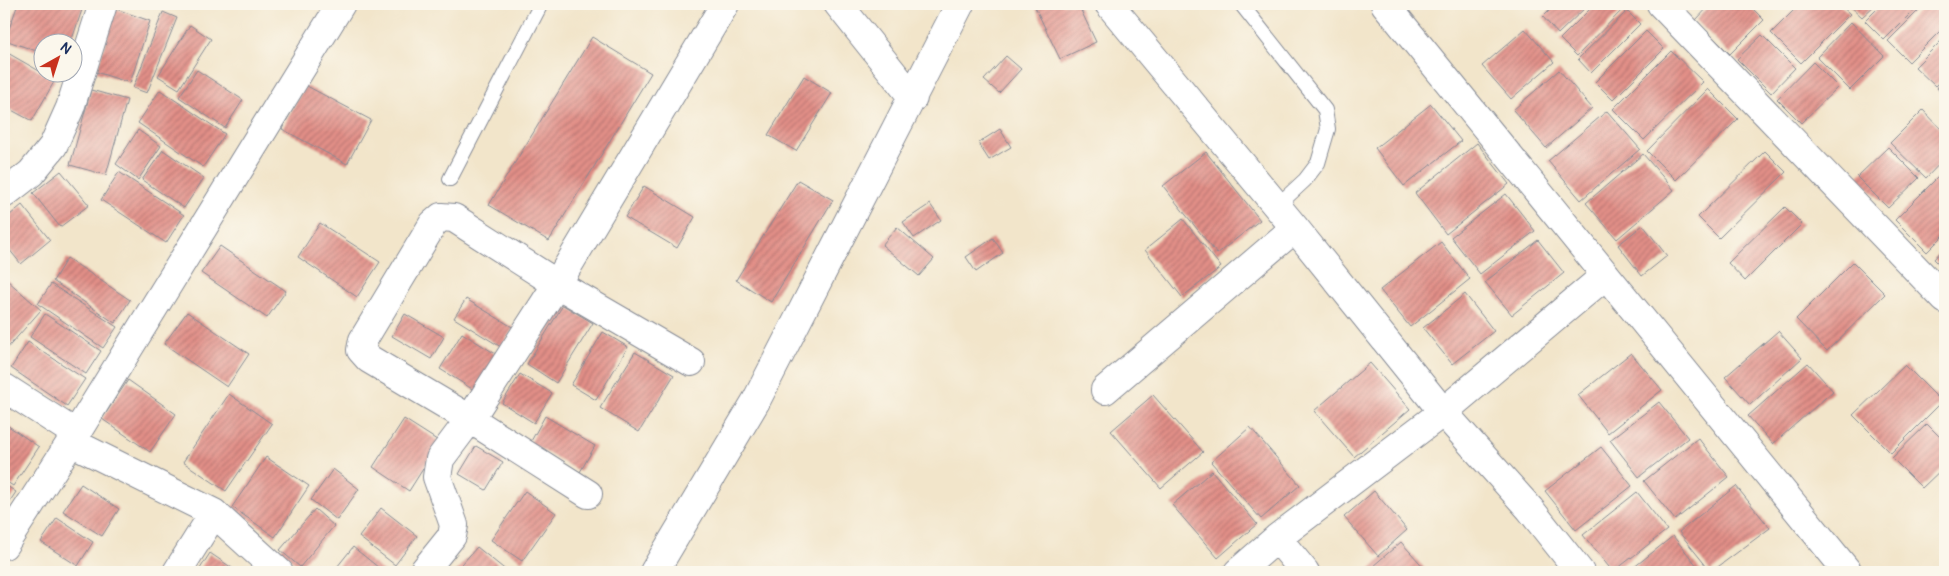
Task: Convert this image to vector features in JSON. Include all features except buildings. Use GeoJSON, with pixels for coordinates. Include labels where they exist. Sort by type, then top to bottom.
{"type":"FeatureCollection","features":[{"type":"Feature","properties":{"kind":"street"},"geometry":{"type":"LineString","coordinates":[[4,194],[30,173],[53,146],[70,108],[103,4]]}},
{"type":"Feature","properties":{"kind":"street"},"geometry":{"type":"LineString","coordinates":[[4,545],[341,4]]}},
{"type":"Feature","properties":{"kind":"street"},"geometry":{"type":"LineString","coordinates":[[423,572],[452,536],[454,525],[437,478],[440,459],[470,419],[557,284],[725,4]]}},
{"type":"Feature","properties":{"kind":"street"},"geometry":{"type":"LineString","coordinates":[[838,4],[913,98]]}},
{"type":"Feature","properties":{"kind":"street"},"geometry":{"type":"LineString","coordinates":[[654,572],[756,401],[960,4]]}},
{"type":"Feature","properties":{"kind":"street"},"geometry":{"type":"LineString","coordinates":[[1109,4],[1277,206],[1443,412],[1530,509],[1580,572]]}},
{"type":"Feature","properties":{"kind":"street"},"geometry":{"type":"LineString","coordinates":[[1385,4],[1848,572]]}},
{"type":"Feature","properties":{"kind":"street"},"geometry":{"type":"LineString","coordinates":[[1660,4],[1945,299]]}},
{"type":"Feature","properties":{"kind":"street"},"geometry":{"type":"LineString","coordinates":[[588,494],[470,419],[369,359],[361,350],[363,340],[433,224],[441,217],[454,218],[557,284],[691,362]]}},
{"type":"Feature","properties":{"kind":"street"},"geometry":{"type":"LineString","coordinates":[[1105,390],[1295,228]]}},
{"type":"Feature","properties":{"kind":"street"},"geometry":{"type":"LineString","coordinates":[[1238,572],[1277,538],[1443,412],[1606,275]]}},
{"type":"Feature","properties":{"kind":"street"},"geometry":{"type":"LineString","coordinates":[[5,388],[73,437],[214,513],[279,572]]}},
{"type":"Feature","properties":{"kind":"street"},"geometry":{"type":"LineString","coordinates":[[176,572],[214,513]]}},
{"type":"Feature","properties":{"kind":"street"},"geometry":{"type":"LineString","coordinates":[[1277,538],[1304,572]]}},
{"type":"Feature","properties":{"kind":"lane"},"geometry":{"type":"LineString","coordinates":[[450,179],[542,4]]}},
{"type":"Feature","properties":{"kind":"lane"},"geometry":{"type":"LineString","coordinates":[[1241,4],[1325,110],[1327,119],[1328,129],[1318,163],[1305,180],[1277,206]]}}]}
